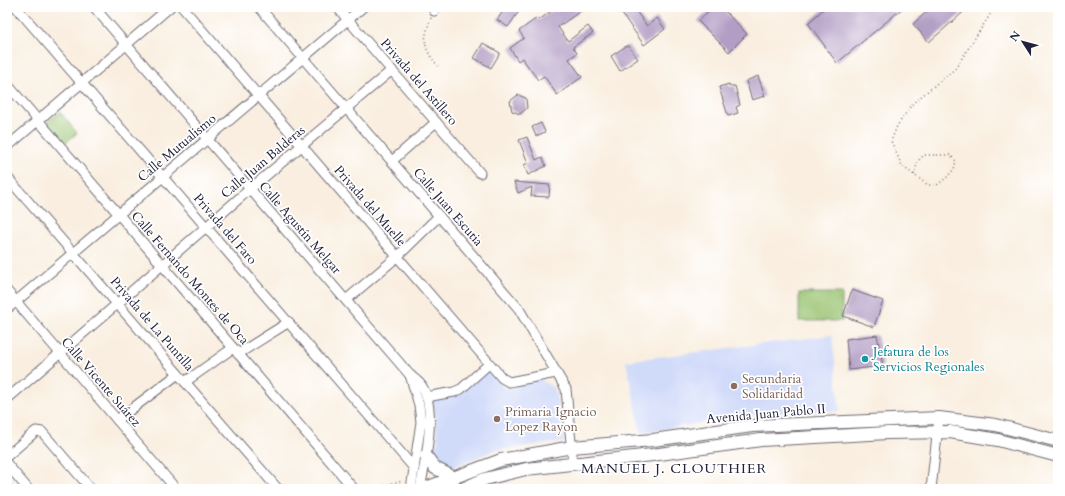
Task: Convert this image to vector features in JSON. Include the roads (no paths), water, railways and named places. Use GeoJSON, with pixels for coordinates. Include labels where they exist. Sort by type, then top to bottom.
{"type":"FeatureCollection","features":[{"type":"Feature","properties":{"kind":"main road","name":"Avenida Juan Pablo II"},"geometry":{"type":"LineString","coordinates":[[422,489],[500,460],[572,447],[652,440],[752,426],[939,418],[996,425],[1058,441]]}},
{"type":"Feature","properties":{"kind":"main road","name":"Avenida Juan Pablo II"},"geometry":{"type":"LineString","coordinates":[[462,489],[502,473],[684,450],[750,440],[938,431],[998,440],[1058,456]]}},
{"type":"Feature","properties":{"kind":"main road"},"geometry":{"type":"LineString","coordinates":[[683,436],[684,450]]}},
{"type":"Feature","properties":{"kind":"main road"},"geometry":{"type":"LineString","coordinates":[[426,456],[436,468],[453,477]]}},
{"type":"Feature","properties":{"kind":"street","name":"Privada del Faro"},"geometry":{"type":"LineString","coordinates":[[16,7],[414,468]]}},
{"type":"Feature","properties":{"kind":"street","name":"Calle Agustín Melgar"},"geometry":{"type":"LineString","coordinates":[[94,7],[409,374],[421,385],[426,397],[429,419],[422,489]]}},
{"type":"Feature","properties":{"kind":"street"},"geometry":{"type":"LineString","coordinates":[[7,147],[170,7]]}},
{"type":"Feature","properties":{"kind":"street","name":"Privada del Muelle"},"geometry":{"type":"LineString","coordinates":[[182,7],[502,378],[509,382],[556,374]]}},
{"type":"Feature","properties":{"kind":"street","name":"Calle Juan Escutia"},"geometry":{"type":"LineString","coordinates":[[259,7],[519,308],[566,389],[572,447]]}},
{"type":"Feature","properties":{"kind":"street","name":"Privada del Astillero"},"geometry":{"type":"LineString","coordinates":[[337,7],[480,173]]}},
{"type":"Feature","properties":{"kind":"street","name":"Calle Mutualismo"},"geometry":{"type":"LineString","coordinates":[[7,309],[363,7]]}},
{"type":"Feature","properties":{"kind":"street","name":"Calle Juan Balderas"},"geometry":{"type":"LineString","coordinates":[[7,399],[250,189],[392,70]]}},
{"type":"Feature","properties":{"kind":"street","name":"Calle Fernando Montes de Oca"},"geometry":{"type":"LineString","coordinates":[[7,84],[354,489]]}},
{"type":"Feature","properties":{"kind":"street"},"geometry":{"type":"LineString","coordinates":[[392,161],[436,122]]}},
{"type":"Feature","properties":{"kind":"street","name":"Privada de La Puntilla"},"geometry":{"type":"LineString","coordinates":[[7,177],[278,489]]}},
{"type":"Feature","properties":{"kind":"street"},"geometry":{"type":"LineString","coordinates":[[346,300],[397,256],[439,216]]}},
{"type":"Feature","properties":{"kind":"street","name":"Calle Vicente Suárez"},"geometry":{"type":"LineString","coordinates":[[7,291],[176,489]]}},
{"type":"Feature","properties":{"kind":"street"},"geometry":{"type":"LineString","coordinates":[[185,382],[236,351],[289,322]]}},
{"type":"Feature","properties":{"kind":"street"},"geometry":{"type":"LineString","coordinates":[[426,397],[454,392],[461,389],[489,364]]}},
{"type":"Feature","properties":{"kind":"street"},"geometry":{"type":"LineString","coordinates":[[117,420],[178,374]]}},
{"type":"Feature","properties":{"kind":"street","name":"Calle Agustín Melgar"},"geometry":{"type":"LineString","coordinates":[[409,374],[419,404],[421,422],[411,484]]}},
{"type":"Feature","properties":{"kind":"street"},"geometry":{"type":"LineString","coordinates":[[931,489],[939,418]]}},
{"type":"Feature","properties":{"kind":"street"},"geometry":{"type":"LineString","coordinates":[[7,456],[36,431],[42,432],[91,489]]}},
{"type":"Feature","properties":{"kind":"street"},"geometry":{"type":"LineString","coordinates":[[572,447],[573,464]]}},
{"type":"Feature","properties":{"kind":"street"},"geometry":{"type":"LineString","coordinates":[[7,464],[28,489]]}},
{"type":"Feature","properties":{"kind":"place","name":"Jefatura de los Servicios Regionales"},"geometry":{"type":"Point","coordinates":[865,359]}},
{"type":"Feature","properties":{"kind":"place","name":"Secundaria Solidaridad"},"geometry":{"type":"Point","coordinates":[734,386]}},
{"type":"Feature","properties":{"kind":"place","name":"Primaria Ignacio Lopez Rayon"},"geometry":{"type":"Point","coordinates":[497,419]}},
{"type":"Feature","properties":{"kind":"district","name":"MANUEL J. CLOUTHIER"},"geometry":{"type":"Point","coordinates":[674,468]}}]}
